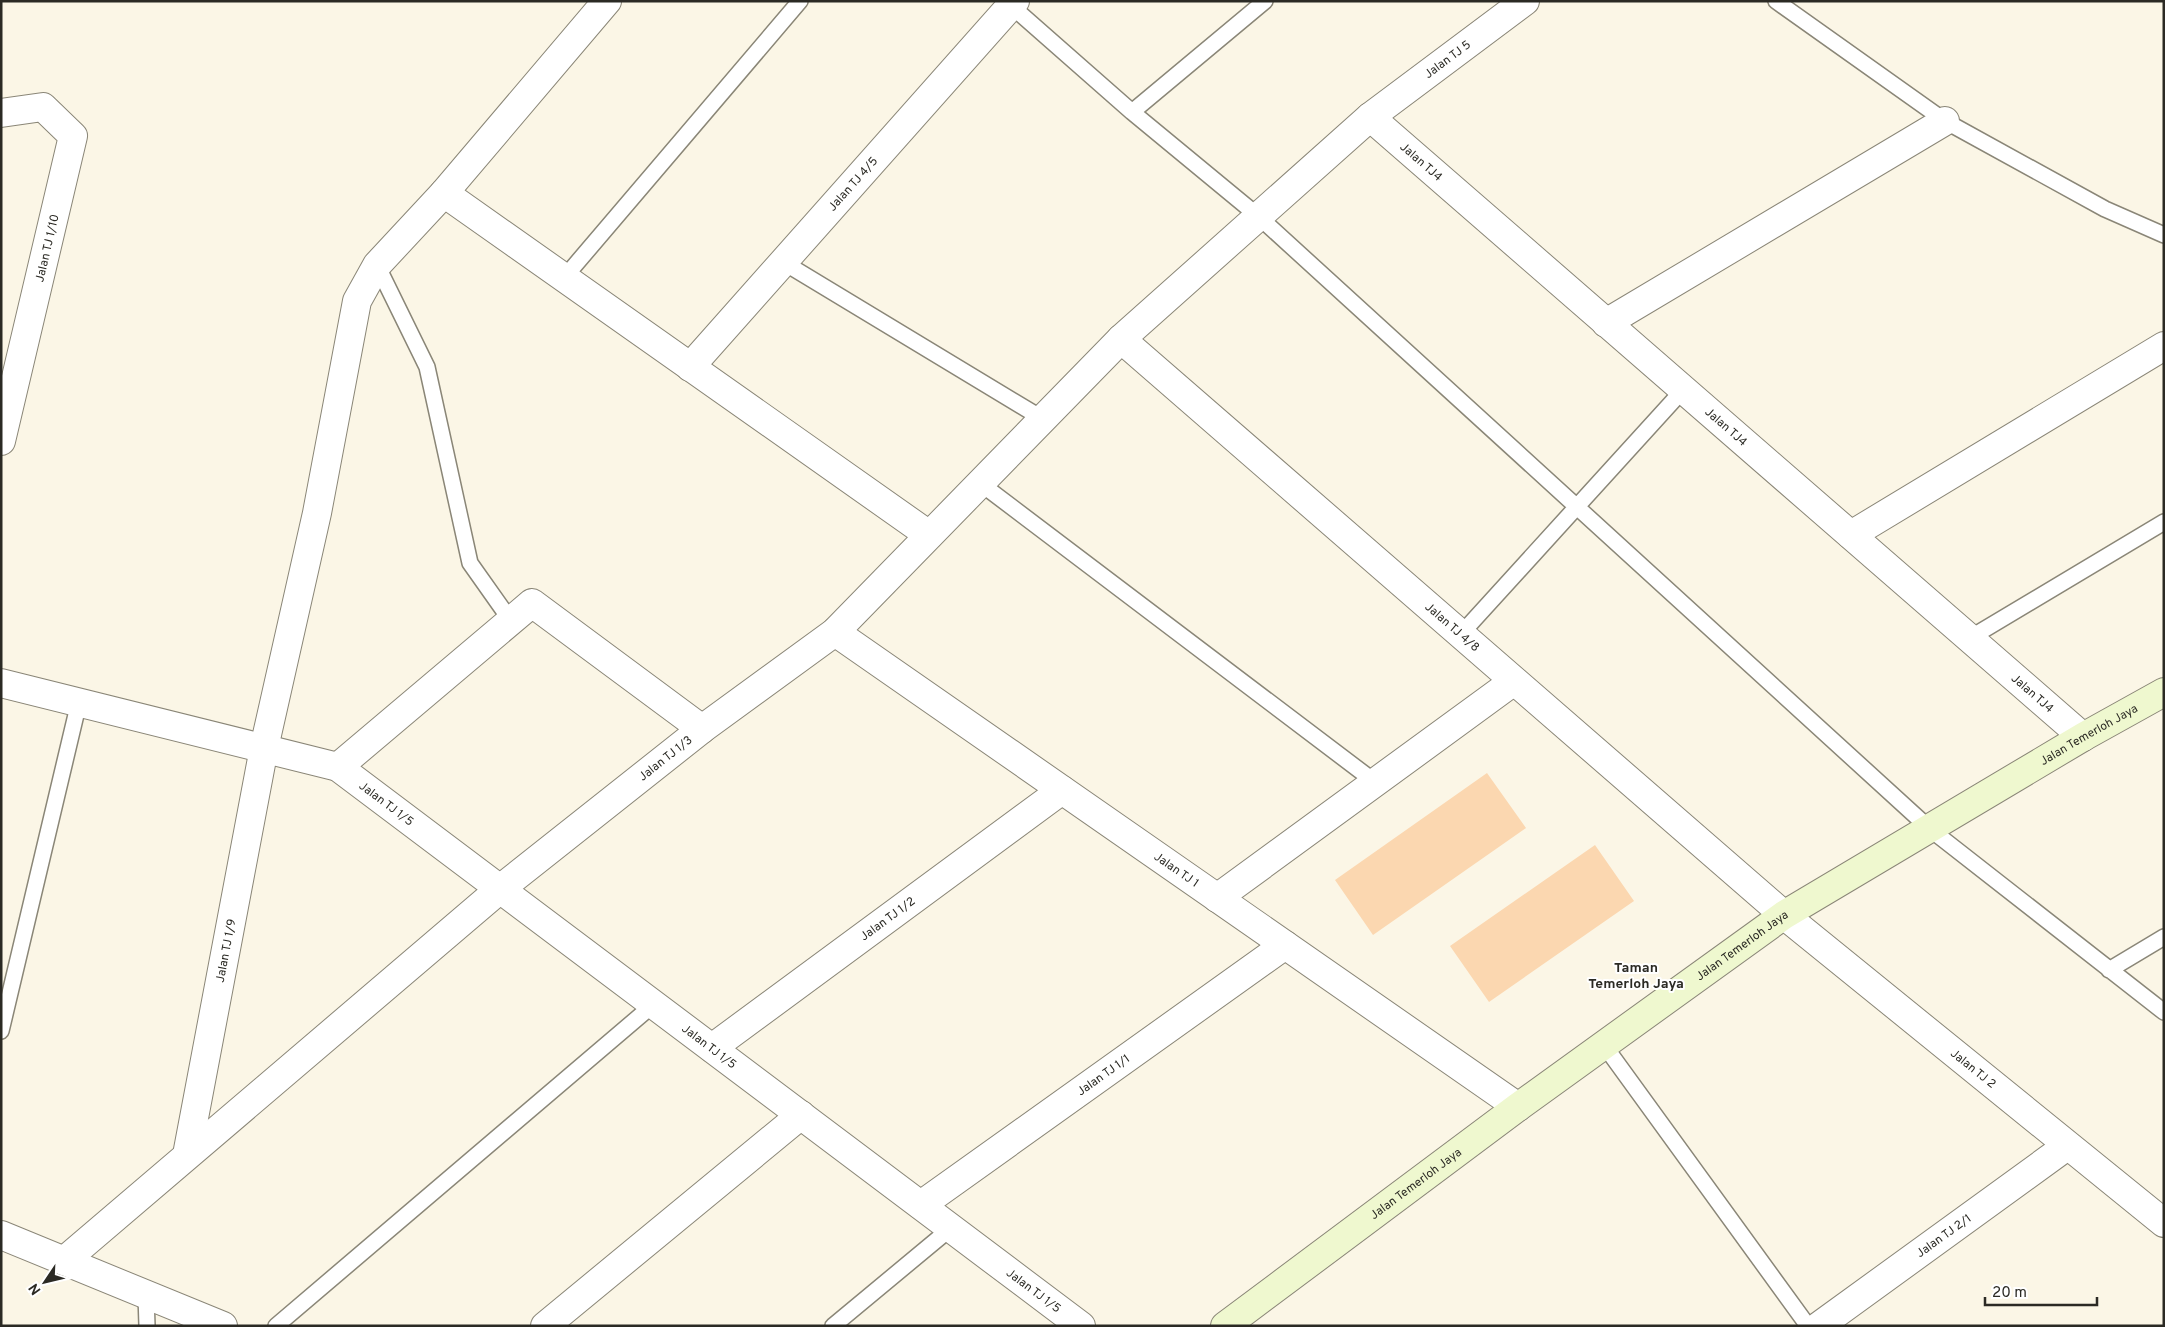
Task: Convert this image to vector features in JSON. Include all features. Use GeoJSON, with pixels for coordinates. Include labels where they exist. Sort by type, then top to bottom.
{"type":"FeatureCollection","features":[{"type":"Feature","properties":{"kind":"street","name":"Jalan TJ 1/9"},"geometry":{"type":"LineString","coordinates":[[187,1155],[264,748],[317,513],[357,301],[377,266],[444,194],[607,1]]}},
{"type":"Feature","properties":{"kind":"street","name":"Jalan TJ 5"},"geometry":{"type":"LineString","coordinates":[[1121,339],[1370,117],[1525,1]]}},
{"type":"Feature","properties":{"kind":"street","name":"Jalan TJ 4/5"},"geometry":{"type":"LineString","coordinates":[[690,366],[1010,2]]}},
{"type":"Feature","properties":{"kind":"street","name":"Jalan TJ 1/10"},"geometry":{"type":"LineString","coordinates":[[1,113],[43,107],[73,136],[1,441]]}},
{"type":"Feature","properties":{"kind":"street","name":"Jalan TJ4"},"geometry":{"type":"LineString","coordinates":[[1370,117],[2082,737]]}},
{"type":"Feature","properties":{"kind":"street"},"geometry":{"type":"LineString","coordinates":[[1606,322],[1945,121]]}},
{"type":"Feature","properties":{"kind":"street"},"geometry":{"type":"LineString","coordinates":[[444,194],[929,535]]}},
{"type":"Feature","properties":{"kind":"street","name":"Jalan TJ 1/3"},"geometry":{"type":"LineString","coordinates":[[64,1261],[500,889],[702,728],[835,632],[1121,339]]}},
{"type":"Feature","properties":{"kind":"street","name":"Jalan TJ 4/8"},"geometry":{"type":"LineString","coordinates":[[1121,339],[1784,915]]}},
{"type":"Feature","properties":{"kind":"street"},"geometry":{"type":"LineString","coordinates":[[1851,535],[2164,346]]}},
{"type":"Feature","properties":{"kind":"street"},"geometry":{"type":"LineString","coordinates":[[1,683],[338,767],[532,603],[702,728]]}},
{"type":"Feature","properties":{"kind":"street","name":"Jalan TJ 1"},"geometry":{"type":"LineString","coordinates":[[835,632],[1518,1107]]}},
{"type":"Feature","properties":{"kind":"street"},"geometry":{"type":"LineString","coordinates":[[1217,898],[1514,681]]}},
{"type":"Feature","properties":{"kind":"street","name":"Jalan Temerloh Jaya"},"geometry":{"type":"LineString","coordinates":[[1226,1326],[1518,1107],[1784,915],[2082,737],[2164,692]]}},
{"type":"Feature","properties":{"kind":"street","name":"Jalan TJ 1/5"},"geometry":{"type":"LineString","coordinates":[[338,767],[1081,1326]]}},
{"type":"Feature","properties":{"kind":"street","name":"Jalan TJ 1/2"},"geometry":{"type":"LineString","coordinates":[[712,1048],[1062,790]]}},
{"type":"Feature","properties":{"kind":"street","name":"Jalan TJ 2"},"geometry":{"type":"LineString","coordinates":[[1784,915],[2164,1223]]}},
{"type":"Feature","properties":{"kind":"street","name":"Jalan TJ 1/1"},"geometry":{"type":"LineString","coordinates":[[921,1205],[1285,945]]}},
{"type":"Feature","properties":{"kind":"street"},"geometry":{"type":"LineString","coordinates":[[545,1326],[801,1115]]}},
{"type":"Feature","properties":{"kind":"street","name":"Jalan TJ 2/1"},"geometry":{"type":"LineString","coordinates":[[1820,1326],[2067,1146]]}},
{"type":"Feature","properties":{"kind":"street"},"geometry":{"type":"LineString","coordinates":[[1,1235],[222,1326]]}},
{"type":"Feature","properties":{"kind":"lane"},"geometry":{"type":"LineString","coordinates":[[564,278],[800,1]]}},
{"type":"Feature","properties":{"kind":"lane"},"geometry":{"type":"LineString","coordinates":[[1132,112],[1265,1]]}},
{"type":"Feature","properties":{"kind":"lane"},"geometry":{"type":"LineString","coordinates":[[1776,1],[1945,121],[2105,209],[2164,235]]}},
{"type":"Feature","properties":{"kind":"lane"},"geometry":{"type":"LineString","coordinates":[[1010,2],[1132,112],[1258,216],[1930,829],[2164,1012]]}},
{"type":"Feature","properties":{"kind":"lane"},"geometry":{"type":"LineString","coordinates":[[783,262],[1043,419]]}},
{"type":"Feature","properties":{"kind":"lane"},"geometry":{"type":"LineString","coordinates":[[377,266],[427,367],[470,563],[511,621]]}},
{"type":"Feature","properties":{"kind":"lane"},"geometry":{"type":"LineString","coordinates":[[1461,634],[1683,390]]}},
{"type":"Feature","properties":{"kind":"lane"},"geometry":{"type":"LineString","coordinates":[[980,483],[1375,782]]}},
{"type":"Feature","properties":{"kind":"lane"},"geometry":{"type":"LineString","coordinates":[[1970,638],[2164,522]]}},
{"type":"Feature","properties":{"kind":"lane"},"geometry":{"type":"LineString","coordinates":[[1,1031],[79,702]]}},
{"type":"Feature","properties":{"kind":"lane"},"geometry":{"type":"LineString","coordinates":[[2109,970],[2164,937]]}},
{"type":"Feature","properties":{"kind":"lane"},"geometry":{"type":"LineString","coordinates":[[276,1326],[654,1004]]}},
{"type":"Feature","properties":{"kind":"lane"},"geometry":{"type":"LineString","coordinates":[[1604,1045],[1808,1326]]}},
{"type":"Feature","properties":{"kind":"lane"},"geometry":{"type":"LineString","coordinates":[[833,1326],[951,1228]]}},
{"type":"Feature","properties":{"kind":"lane"},"geometry":{"type":"LineString","coordinates":[[146,1294],[147,1326]]}},
{"type":"Feature","properties":{"kind":"building"},"geometry":{"type":"Polygon","coordinates":[[[1487,773],[1526,828],[1373,935],[1335,880],[1487,773]]]}},
{"type":"Feature","properties":{"kind":"building"},"geometry":{"type":"Polygon","coordinates":[[[1595,845],[1634,901],[1489,1002],[1450,946],[1595,845]]]}},
{"type":"Feature","properties":{"kind":"district","name":"Taman Temerloh Jaya"},"geometry":{"type":"Point","coordinates":[1636,976]}}]}
